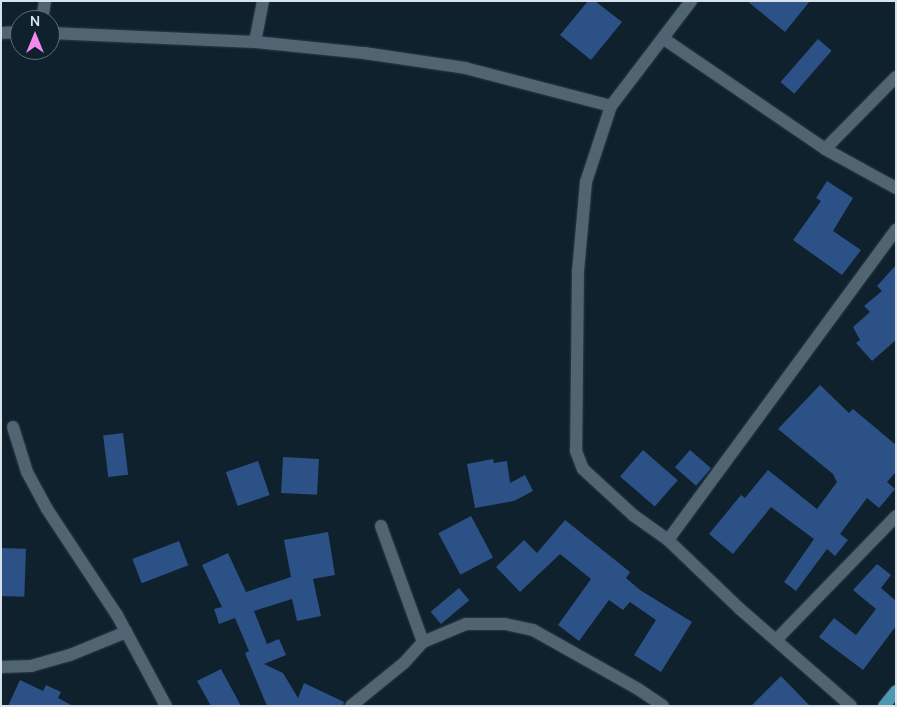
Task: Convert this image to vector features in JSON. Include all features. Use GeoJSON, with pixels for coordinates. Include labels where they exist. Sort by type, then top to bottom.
{"type":"FeatureCollection","features":[{"type":"Feature","properties":{"kind":"main road"},"geometry":{"type":"LineString","coordinates":[[884,706],[896,691]]}},
{"type":"Feature","properties":{"kind":"street"},"geometry":{"type":"LineString","coordinates":[[255,42],[263,1]]}},
{"type":"Feature","properties":{"kind":"street"},"geometry":{"type":"LineString","coordinates":[[691,1],[611,106],[586,182],[578,272],[576,451],[583,469],[633,515],[668,540],[740,609],[851,706]]}},
{"type":"Feature","properties":{"kind":"street"},"geometry":{"type":"LineString","coordinates":[[60,33],[255,42],[465,68],[611,106]]}},
{"type":"Feature","properties":{"kind":"street"},"geometry":{"type":"LineString","coordinates":[[664,38],[825,149],[896,188]]}},
{"type":"Feature","properties":{"kind":"street"},"geometry":{"type":"LineString","coordinates":[[825,149],[896,77]]}},
{"type":"Feature","properties":{"kind":"street"},"geometry":{"type":"LineString","coordinates":[[668,540],[896,230]]}},
{"type":"Feature","properties":{"kind":"street"},"geometry":{"type":"LineString","coordinates":[[13,427],[27,472],[47,509],[126,632],[166,706]]}},
{"type":"Feature","properties":{"kind":"street"},"geometry":{"type":"LineString","coordinates":[[776,639],[896,516]]}},
{"type":"Feature","properties":{"kind":"street"},"geometry":{"type":"LineString","coordinates":[[381,526],[423,642]]}},
{"type":"Feature","properties":{"kind":"street"},"geometry":{"type":"LineString","coordinates":[[350,706],[396,669],[423,642],[466,624],[505,624],[533,630],[638,688],[663,706]]}},
{"type":"Feature","properties":{"kind":"street"},"geometry":{"type":"LineString","coordinates":[[1,667],[31,666],[70,655],[126,632]]}},
{"type":"Feature","properties":{"kind":"building"},"geometry":{"type":"Polygon","coordinates":[[[588,1],[595,1],[622,22],[591,60],[560,35],[588,1]]]}},
{"type":"Feature","properties":{"kind":"building"},"geometry":{"type":"Polygon","coordinates":[[[747,1],[810,1],[785,32],[747,1]]]}},
{"type":"Feature","properties":{"kind":"building"},"geometry":{"type":"Polygon","coordinates":[[[818,39],[832,51],[794,94],[781,82],[818,39]]]}},
{"type":"Feature","properties":{"kind":"building"},"geometry":{"type":"Polygon","coordinates":[[[827,181],[853,198],[833,231],[861,250],[842,275],[793,240],[821,201],[816,198],[827,181]]]}},
{"type":"Feature","properties":{"kind":"building"},"geometry":{"type":"Polygon","coordinates":[[[896,265],[896,340],[872,361],[856,343],[860,340],[853,327],[870,312],[864,306],[882,291],[877,286],[896,265]]]}},
{"type":"Feature","properties":{"kind":"building"},"geometry":{"type":"Polygon","coordinates":[[[820,385],[849,413],[853,409],[896,445],[896,472],[887,482],[895,489],[879,508],[867,498],[840,534],[848,540],[835,556],[827,549],[796,591],[784,582],[814,539],[771,507],[733,554],[709,534],[741,495],[745,498],[768,470],[817,509],[837,482],[833,474],[778,429],[820,385]]]}},
{"type":"Feature","properties":{"kind":"building"},"geometry":{"type":"Polygon","coordinates":[[[123,433],[128,475],[108,477],[103,435],[123,433]]]}},
{"type":"Feature","properties":{"kind":"building"},"geometry":{"type":"Polygon","coordinates":[[[643,450],[678,480],[655,507],[620,476],[643,450]]]}},
{"type":"Feature","properties":{"kind":"building"},"geometry":{"type":"Polygon","coordinates":[[[690,450],[711,468],[696,486],[675,467],[690,450]]]}},
{"type":"Feature","properties":{"kind":"building"},"geometry":{"type":"Polygon","coordinates":[[[283,457],[319,459],[317,495],[281,493],[283,457]]]}},
{"type":"Feature","properties":{"kind":"building"},"geometry":{"type":"Polygon","coordinates":[[[493,459],[494,463],[507,461],[510,483],[525,475],[533,491],[514,501],[475,508],[467,464],[493,459]]]}},
{"type":"Feature","properties":{"kind":"building"},"geometry":{"type":"Polygon","coordinates":[[[258,461],[270,495],[238,506],[226,472],[258,461]]]}},
{"type":"Feature","properties":{"kind":"building"},"geometry":{"type":"Polygon","coordinates":[[[471,516],[493,557],[460,575],[438,533],[471,516]]]}},
{"type":"Feature","properties":{"kind":"building"},"geometry":{"type":"Polygon","coordinates":[[[565,520],[630,572],[626,578],[640,590],[692,622],[661,672],[634,655],[656,620],[630,602],[623,610],[609,600],[579,641],[558,625],[591,579],[560,554],[520,592],[496,567],[524,540],[537,553],[565,520]]]}},
{"type":"Feature","properties":{"kind":"building"},"geometry":{"type":"Polygon","coordinates":[[[328,532],[335,575],[313,579],[321,616],[297,621],[292,599],[254,611],[267,644],[279,639],[286,655],[264,664],[283,673],[298,698],[304,683],[344,702],[343,706],[267,706],[245,653],[249,651],[235,618],[219,624],[214,609],[222,607],[202,565],[228,553],[246,592],[291,577],[284,540],[328,532]]]}},
{"type":"Feature","properties":{"kind":"building"},"geometry":{"type":"Polygon","coordinates":[[[179,541],[188,565],[142,583],[132,559],[179,541]]]}},
{"type":"Feature","properties":{"kind":"building"},"geometry":{"type":"Polygon","coordinates":[[[1,548],[26,549],[24,597],[1,596],[1,548]]]}},
{"type":"Feature","properties":{"kind":"building"},"geometry":{"type":"Polygon","coordinates":[[[877,564],[891,575],[881,588],[896,601],[896,626],[863,670],[819,637],[834,618],[856,635],[876,609],[853,590],[877,564]]]}},
{"type":"Feature","properties":{"kind":"building"},"geometry":{"type":"Polygon","coordinates":[[[459,588],[469,600],[441,624],[431,612],[459,588]]]}},
{"type":"Feature","properties":{"kind":"building"},"geometry":{"type":"Polygon","coordinates":[[[221,669],[241,706],[211,706],[197,681],[221,669]]]}},
{"type":"Feature","properties":{"kind":"building"},"geometry":{"type":"Polygon","coordinates":[[[781,676],[810,706],[751,706],[781,676]]]}},
{"type":"Feature","properties":{"kind":"building"},"geometry":{"type":"Polygon","coordinates":[[[20,680],[43,691],[46,685],[61,692],[58,698],[73,706],[8,706],[20,680]]]}}]}
